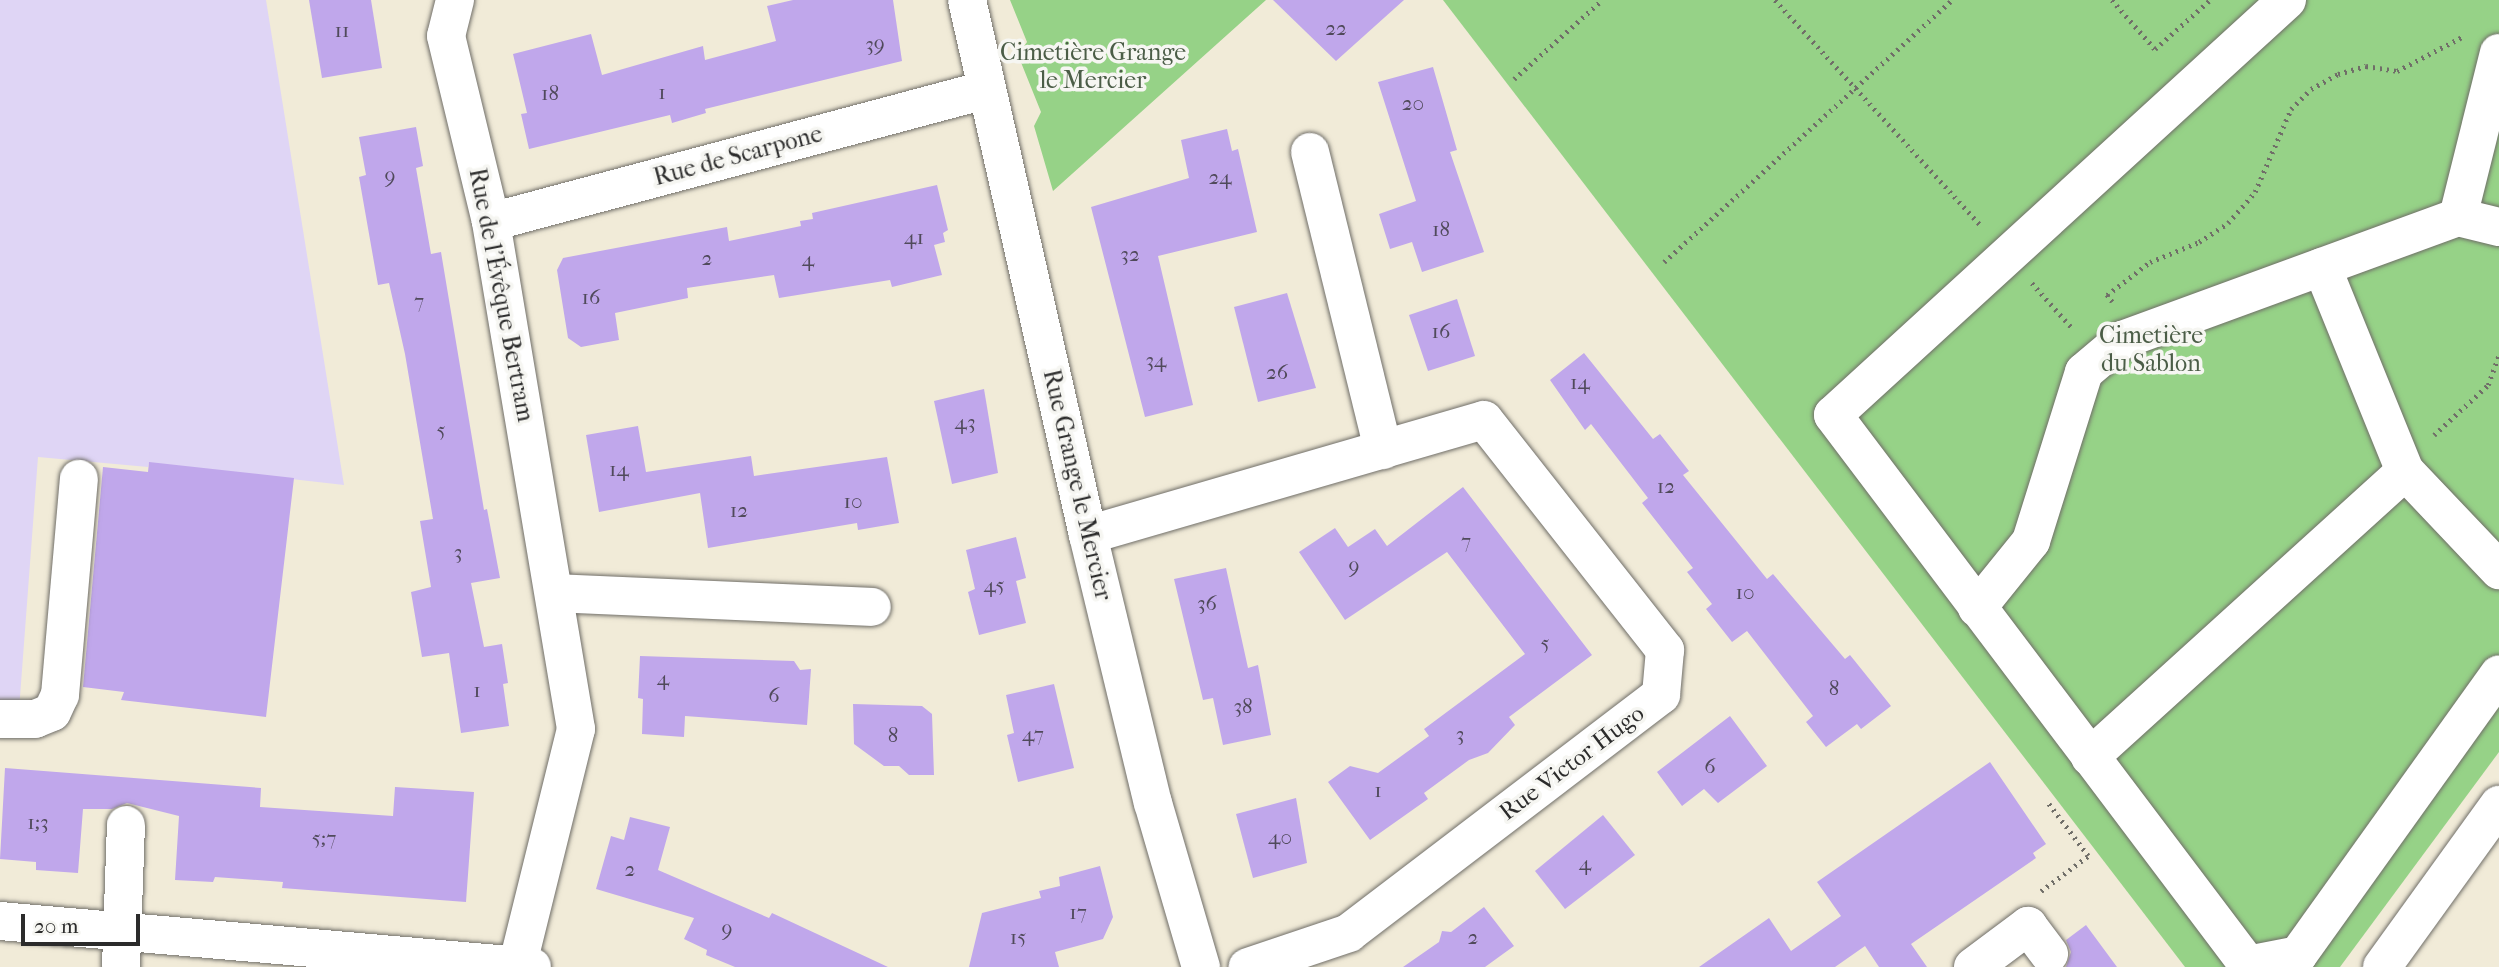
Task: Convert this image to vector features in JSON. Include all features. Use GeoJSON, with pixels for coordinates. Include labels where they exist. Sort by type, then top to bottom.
{"type":"FeatureCollection","features":[{"type":"Feature","properties":{"kind":"street","name":"Rue de l'Évêque Bertram"},"geometry":{"type":"LineString","coordinates":[[456,0],[446,36],[491,222],[576,729],[525,965]]}},
{"type":"Feature","properties":{"kind":"street","name":"Rue Grange le Mercier"},"geometry":{"type":"LineString","coordinates":[[967,0],[985,90],[1088,535],[1153,803],[1201,967]]}},
{"type":"Feature","properties":{"kind":"street"},"geometry":{"type":"LineString","coordinates":[[2287,0],[1833,415],[2248,965],[2298,956],[2499,674]]}},
{"type":"Feature","properties":{"kind":"street"},"geometry":{"type":"LineString","coordinates":[[2458,217],[2487,45]]}},
{"type":"Feature","properties":{"kind":"street","name":"Rue de Scarpone"},"geometry":{"type":"LineString","coordinates":[[491,222],[985,90]]}},
{"type":"Feature","properties":{"kind":"street"},"geometry":{"type":"LineString","coordinates":[[1310,152],[1383,450]]}},
{"type":"Feature","properties":{"kind":"street"},"geometry":{"type":"LineString","coordinates":[[1977,608],[2031,541],[2084,372],[2122,340],[2458,217],[2499,227]]}},
{"type":"Feature","properties":{"kind":"street"},"geometry":{"type":"LineString","coordinates":[[2322,267],[2405,471],[2499,570]]}},
{"type":"Feature","properties":{"kind":"street","name":"Rue Victor Hugo"},"geometry":{"type":"LineString","coordinates":[[1088,535],[1484,420],[1665,650],[1661,695],[1349,933],[1248,967]]}},
{"type":"Feature","properties":{"kind":"street"},"geometry":{"type":"LineString","coordinates":[[2090,757],[2405,471]]}},
{"type":"Feature","properties":{"kind":"street"},"geometry":{"type":"LineString","coordinates":[[0,719],[35,719],[52,712],[60,695],[79,479]]}},
{"type":"Feature","properties":{"kind":"street"},"geometry":{"type":"LineString","coordinates":[[555,593],[872,607]]}},
{"type":"Feature","properties":{"kind":"street"},"geometry":{"type":"LineString","coordinates":[[2382,967],[2499,805]]}},
{"type":"Feature","properties":{"kind":"street"},"geometry":{"type":"LineString","coordinates":[[121,949],[126,825]]}},
{"type":"Feature","properties":{"kind":"street"},"geometry":{"type":"LineString","coordinates":[[0,921],[121,949],[525,965]]}},
{"type":"Feature","properties":{"kind":"street"},"geometry":{"type":"LineString","coordinates":[[1973,967],[2028,926],[2049,954]]}},
{"type":"Feature","properties":{"kind":"path"},"geometry":{"type":"LineString","coordinates":[[1514,79],[1602,0]]}},
{"type":"Feature","properties":{"kind":"path"},"geometry":{"type":"LineString","coordinates":[[1775,0],[2099,357]]}},
{"type":"Feature","properties":{"kind":"path"},"geometry":{"type":"LineString","coordinates":[[1664,262],[1952,0]]}},
{"type":"Feature","properties":{"kind":"path"},"geometry":{"type":"LineString","coordinates":[[2112,0],[2155,50],[2210,0]]}},
{"type":"Feature","properties":{"kind":"path"},"geometry":{"type":"LineString","coordinates":[[2104,311],[2112,303],[2107,295],[2150,262],[2199,242],[2228,223],[2255,192],[2291,108],[2311,89],[2338,74],[2366,66],[2397,71],[2430,50],[2464,36],[2487,45]]}},
{"type":"Feature","properties":{"kind":"path"},"geometry":{"type":"LineString","coordinates":[[2405,471],[2434,435],[2488,385],[2499,355]]}},
{"type":"Feature","properties":{"kind":"shaded area"},"geometry":{"type":"Polygon","coordinates":[[[0,0],[266,0],[344,485],[149,463],[148,467],[38,457],[19,710],[0,709],[0,0]]]}},
{"type":"Feature","properties":{"kind":"green space","name":"Cimetière Grange le Mercier"},"geometry":{"type":"Polygon","coordinates":[[[1010,0],[1266,0],[1053,191],[1034,126],[1041,112],[1018,55],[1027,42],[1010,0]]]}},
{"type":"Feature","properties":{"kind":"green space","name":"Cimetière du Sablon"},"geometry":{"type":"Polygon","coordinates":[[[1443,0],[2499,0],[2499,752],[2340,967],[2185,967],[1443,0]]]}},
{"type":"Feature","properties":{"kind":"building"},"geometry":{"type":"Polygon","coordinates":[[[309,0],[371,0],[382,68],[322,78],[309,0]]]}},
{"type":"Feature","properties":{"kind":"building"},"geometry":{"type":"Polygon","coordinates":[[[793,0],[893,0],[902,61],[705,109],[706,113],[672,123],[670,115],[529,149],[521,114],[527,113],[513,54],[591,34],[602,75],[703,46],[705,60],[776,41],[767,6],[793,0]]]}},
{"type":"Feature","properties":{"kind":"building"},"geometry":{"type":"Polygon","coordinates":[[[1273,0],[1404,0],[1336,61],[1273,0]]]}},
{"type":"Feature","properties":{"kind":"building"},"geometry":{"type":"Polygon","coordinates":[[[1433,67],[1457,150],[1450,152],[1484,252],[1422,272],[1412,242],[1390,249],[1379,214],[1416,201],[1378,82],[1433,67]]]}},
{"type":"Feature","properties":{"kind":"building"},"geometry":{"type":"Polygon","coordinates":[[[416,127],[423,166],[416,168],[431,254],[441,252],[484,510],[487,509],[500,578],[471,583],[484,647],[502,644],[508,683],[503,684],[509,726],[461,733],[449,653],[422,657],[411,592],[431,587],[420,521],[433,519],[405,354],[389,283],[378,285],[359,177],[366,175],[359,137],[416,127]]]}},
{"type":"Feature","properties":{"kind":"building"},"geometry":{"type":"Polygon","coordinates":[[[1227,129],[1232,151],[1238,149],[1257,232],[1158,256],[1193,405],[1145,417],[1091,207],[1189,178],[1181,140],[1227,129]]]}},
{"type":"Feature","properties":{"kind":"building"},"geometry":{"type":"Polygon","coordinates":[[[937,185],[948,230],[943,233],[945,242],[934,245],[942,275],[892,287],[890,280],[779,298],[774,275],[687,288],[688,298],[615,313],[619,340],[581,347],[568,338],[557,270],[563,258],[727,227],[729,241],[801,226],[800,221],[813,219],[812,213],[937,185]]]}},
{"type":"Feature","properties":{"kind":"building"},"geometry":{"type":"Polygon","coordinates":[[[1287,293],[1316,388],[1258,402],[1234,307],[1287,293]]]}},
{"type":"Feature","properties":{"kind":"building"},"geometry":{"type":"Polygon","coordinates":[[[1457,299],[1475,356],[1428,371],[1409,315],[1457,299]]]}},
{"type":"Feature","properties":{"kind":"building"},"geometry":{"type":"Polygon","coordinates":[[[1584,353],[1653,439],[1660,434],[1689,471],[1683,475],[1767,579],[1773,574],[1845,659],[1850,655],[1891,706],[1861,729],[1857,724],[1826,747],[1806,722],[1813,716],[1747,631],[1732,642],[1706,609],[1712,604],[1687,572],[1693,568],[1642,503],[1648,498],[1591,424],[1585,430],[1550,380],[1584,353]]]}},
{"type":"Feature","properties":{"kind":"building"},"geometry":{"type":"Polygon","coordinates":[[[984,389],[998,473],[952,484],[934,401],[984,389]]]}},
{"type":"Feature","properties":{"kind":"building"},"geometry":{"type":"Polygon","coordinates":[[[638,426],[646,472],[751,456],[754,476],[887,457],[899,523],[858,530],[857,523],[708,548],[700,493],[599,512],[586,435],[638,426]]]}},
{"type":"Feature","properties":{"kind":"building"},"geometry":{"type":"Polygon","coordinates":[[[149,462],[294,478],[266,717],[121,700],[124,692],[83,687],[103,467],[148,472],[149,462]]]}},
{"type":"Feature","properties":{"kind":"building"},"geometry":{"type":"Polygon","coordinates":[[[1463,487],[1592,655],[1509,717],[1515,725],[1488,753],[1469,760],[1424,793],[1428,799],[1370,840],[1328,782],[1350,766],[1378,773],[1429,736],[1424,729],[1525,654],[1447,552],[1345,620],[1299,552],[1335,528],[1348,547],[1375,529],[1387,546],[1463,487]]]}},
{"type":"Feature","properties":{"kind":"building"},"geometry":{"type":"Polygon","coordinates":[[[1016,537],[1026,578],[1016,581],[1026,623],[979,635],[968,592],[975,589],[966,550],[1016,537]]]}},
{"type":"Feature","properties":{"kind":"building"},"geometry":{"type":"Polygon","coordinates":[[[1226,568],[1248,668],[1258,665],[1271,735],[1223,745],[1213,698],[1203,700],[1174,579],[1226,568]]]}},
{"type":"Feature","properties":{"kind":"building"},"geometry":{"type":"Polygon","coordinates":[[[640,656],[794,661],[800,670],[811,669],[807,725],[685,716],[684,737],[642,734],[643,699],[638,698],[640,656]]]}},
{"type":"Feature","properties":{"kind":"building"},"geometry":{"type":"Polygon","coordinates":[[[1054,684],[1074,768],[1018,782],[1007,735],[1014,733],[1006,695],[1054,684]]]}},
{"type":"Feature","properties":{"kind":"building"},"geometry":{"type":"Polygon","coordinates":[[[853,704],[922,706],[932,714],[934,775],[909,775],[899,766],[884,766],[854,744],[853,704]]]}},
{"type":"Feature","properties":{"kind":"building"},"geometry":{"type":"Polygon","coordinates":[[[1730,716],[1767,766],[1718,803],[1704,789],[1682,806],[1657,772],[1730,716]]]}},
{"type":"Feature","properties":{"kind":"building"},"geometry":{"type":"Polygon","coordinates":[[[1990,762],[2046,844],[2033,853],[2036,858],[1911,944],[1927,967],[1879,967],[1865,946],[1835,967],[1699,967],[1769,918],[1791,951],[1841,916],[1817,882],[1990,762]]]}},
{"type":"Feature","properties":{"kind":"building"},"geometry":{"type":"Polygon","coordinates":[[[5,768],[261,788],[260,807],[393,816],[395,787],[474,792],[466,902],[282,888],[283,882],[215,877],[213,882],[175,880],[179,816],[127,803],[112,809],[83,809],[78,873],[36,870],[36,862],[0,859],[5,768]]]}},
{"type":"Feature","properties":{"kind":"building"},"geometry":{"type":"Polygon","coordinates":[[[1296,798],[1307,863],[1253,878],[1236,814],[1296,798]]]}},
{"type":"Feature","properties":{"kind":"building"},"geometry":{"type":"Polygon","coordinates":[[[1603,815],[1635,855],[1565,909],[1535,871],[1603,815]]]}},
{"type":"Feature","properties":{"kind":"building"},"geometry":{"type":"Polygon","coordinates":[[[630,817],[670,827],[658,870],[769,918],[772,913],[888,967],[735,967],[706,955],[707,950],[684,939],[694,918],[596,889],[611,836],[624,840],[630,817]]]}},
{"type":"Feature","properties":{"kind":"building"},"geometry":{"type":"Polygon","coordinates":[[[1100,866],[1113,917],[1103,939],[1055,952],[1059,967],[969,967],[982,913],[1041,898],[1039,891],[1060,886],[1059,877],[1100,866]]]}},
{"type":"Feature","properties":{"kind":"building"},"geometry":{"type":"Polygon","coordinates":[[[1484,907],[1514,946],[1485,967],[1403,967],[1439,942],[1442,931],[1451,932],[1484,907]]]}},
{"type":"Feature","properties":{"kind":"building"},"geometry":{"type":"Polygon","coordinates":[[[2086,925],[2117,967],[2066,967],[2071,952],[2066,940],[2086,925]]]}}]}
